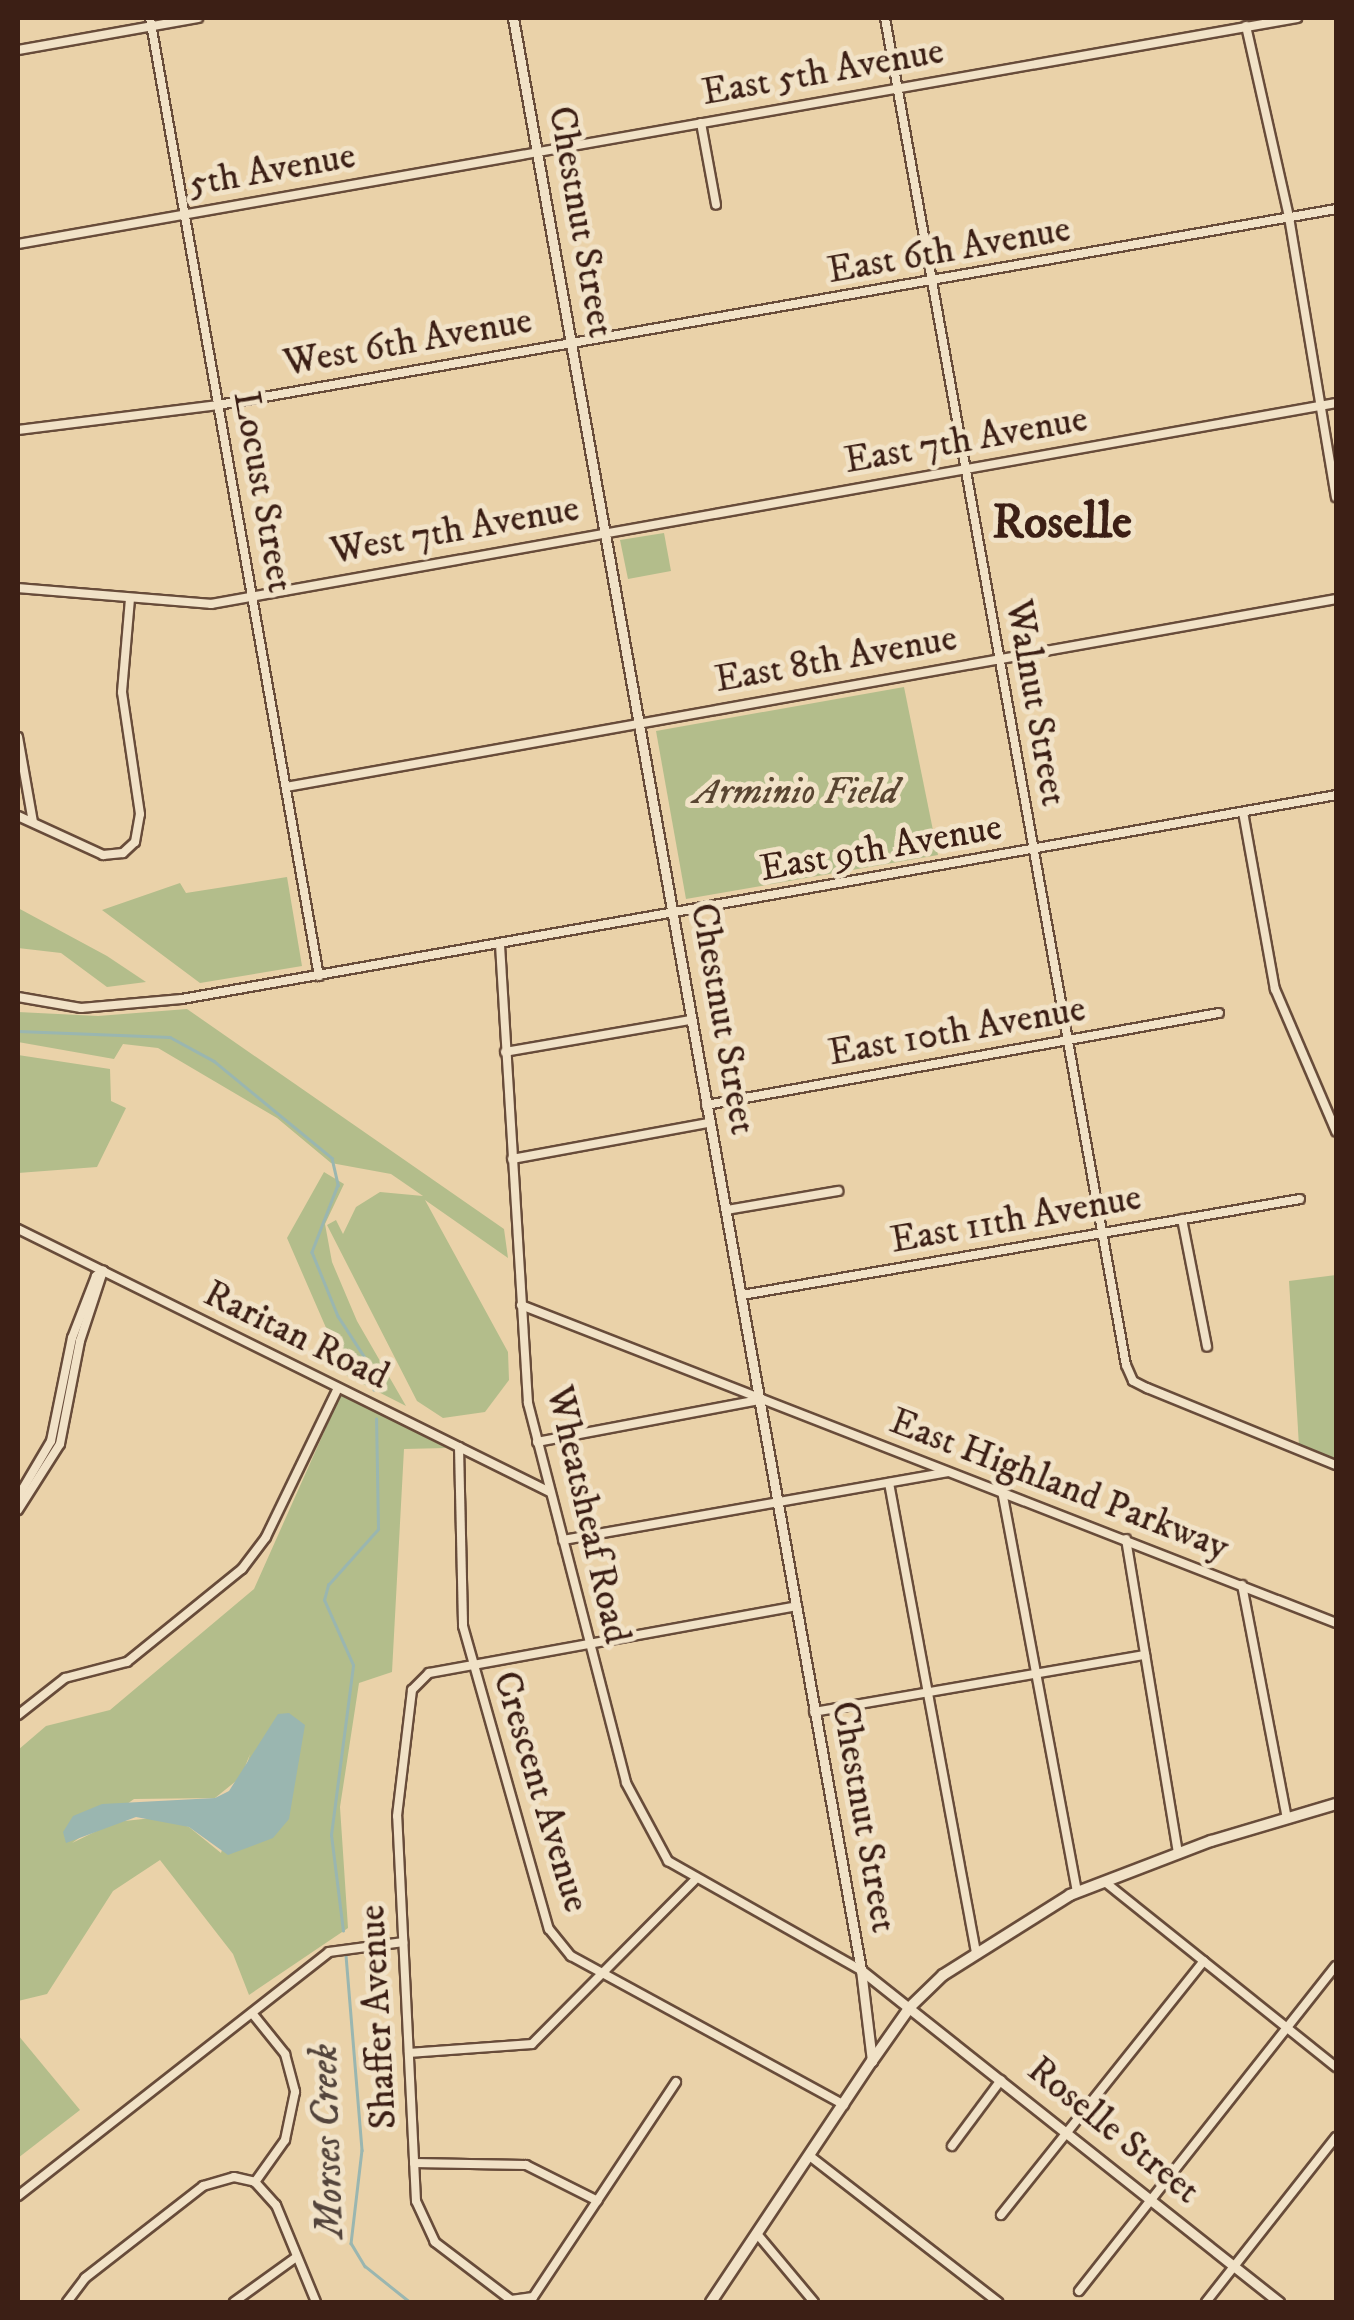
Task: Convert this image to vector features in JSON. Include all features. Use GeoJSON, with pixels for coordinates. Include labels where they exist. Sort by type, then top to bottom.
{"type":"FeatureCollection","features":[{"type":"Feature","properties":{"kind":"main road"},"geometry":{"type":"LineString","coordinates":[[711,2302],[910,2007],[976,1954],[1076,1892],[1178,1854],[1336,1804]]}},
{"type":"Feature","properties":{"kind":"street"},"geometry":{"type":"LineString","coordinates":[[18,50],[151,22],[198,18]]}},
{"type":"Feature","properties":{"kind":"street","name":"Chestnut Street"},"geometry":{"type":"LineString","coordinates":[[514,18],[860,1970],[910,2007]]}},
{"type":"Feature","properties":{"kind":"street","name":"Walnut Street"},"geometry":{"type":"LineString","coordinates":[[885,18],[1126,1365],[1132,1381],[1336,1464]]}},
{"type":"Feature","properties":{"kind":"street","name":"East 5th Avenue"},"geometry":{"type":"LineString","coordinates":[[536,150],[1296,18]]}},
{"type":"Feature","properties":{"kind":"street","name":"Locust Street"},"geometry":{"type":"LineString","coordinates":[[151,22],[319,976]]}},
{"type":"Feature","properties":{"kind":"street"},"geometry":{"type":"LineString","coordinates":[[1246,26],[1289,218],[1336,497]]}},
{"type":"Feature","properties":{"kind":"street"},"geometry":{"type":"LineString","coordinates":[[701,123],[716,205]]}},
{"type":"Feature","properties":{"kind":"street","name":"5th Avenue"},"geometry":{"type":"LineString","coordinates":[[18,244],[536,150]]}},
{"type":"Feature","properties":{"kind":"street","name":"East 6th Avenue"},"geometry":{"type":"LineString","coordinates":[[570,342],[932,284],[1336,208]]}},
{"type":"Feature","properties":{"kind":"street","name":"West 6th Avenue"},"geometry":{"type":"LineString","coordinates":[[18,430],[218,405],[570,342]]}},
{"type":"Feature","properties":{"kind":"street","name":"East 7th Avenue"},"geometry":{"type":"LineString","coordinates":[[604,532],[1336,403]]}},
{"type":"Feature","properties":{"kind":"street","name":"West 7th Avenue"},"geometry":{"type":"LineString","coordinates":[[18,588],[204,604],[604,532]]}},
{"type":"Feature","properties":{"kind":"street"},"geometry":{"type":"LineString","coordinates":[[18,816],[103,855],[123,853],[138,836],[122,692],[130,598]]}},
{"type":"Feature","properties":{"kind":"street","name":"East 8th Avenue"},"geometry":{"type":"LineString","coordinates":[[286,787],[1336,599]]}},
{"type":"Feature","properties":{"kind":"street"},"geometry":{"type":"LineString","coordinates":[[18,737],[32,822]]}},
{"type":"Feature","properties":{"kind":"street","name":"East 9th Avenue"},"geometry":{"type":"LineString","coordinates":[[18,998],[114,1007],[319,976],[1336,795]]}},
{"type":"Feature","properties":{"kind":"street"},"geometry":{"type":"LineString","coordinates":[[1243,812],[1275,989],[1336,1131]]}},
{"type":"Feature","properties":{"kind":"street","name":"Wheatsheaf Road"},"geometry":{"type":"LineString","coordinates":[[500,945],[521,1305],[537,1442],[639,1815],[668,1861],[694,1882],[860,1970]]}},
{"type":"Feature","properties":{"kind":"street","name":"East 10th Avenue"},"geometry":{"type":"LineString","coordinates":[[706,1105],[1218,1013]]}},
{"type":"Feature","properties":{"kind":"street"},"geometry":{"type":"LineString","coordinates":[[505,1052],[691,1020]]}},
{"type":"Feature","properties":{"kind":"street"},"geometry":{"type":"LineString","coordinates":[[1323,1102],[1336,1095]]}},
{"type":"Feature","properties":{"kind":"street"},"geometry":{"type":"LineString","coordinates":[[512,1159],[710,1124]]}},
{"type":"Feature","properties":{"kind":"street"},"geometry":{"type":"LineString","coordinates":[[727,1210],[838,1191]]}},
{"type":"Feature","properties":{"kind":"street","name":"East 11th Avenue"},"geometry":{"type":"LineString","coordinates":[[742,1295],[1300,1199]]}},
{"type":"Feature","properties":{"kind":"street"},"geometry":{"type":"LineString","coordinates":[[1182,1220],[1207,1347]]}},
{"type":"Feature","properties":{"kind":"street","name":"Raritan Road"},"geometry":{"type":"LineString","coordinates":[[18,1229],[550,1492]]}},
{"type":"Feature","properties":{"kind":"street"},"geometry":{"type":"LineString","coordinates":[[18,1497],[52,1441],[72,1338],[96,1276],[104,1272]]}},
{"type":"Feature","properties":{"kind":"street"},"geometry":{"type":"LineString","coordinates":[[18,1510],[60,1444],[80,1342],[104,1272]]}},
{"type":"Feature","properties":{"kind":"street","name":"East Highland Parkway"},"geometry":{"type":"LineString","coordinates":[[521,1305],[1336,1623]]}},
{"type":"Feature","properties":{"kind":"street"},"geometry":{"type":"LineString","coordinates":[[18,1715],[65,1678],[126,1662],[242,1570],[266,1536],[338,1388]]}},
{"type":"Feature","properties":{"kind":"street"},"geometry":{"type":"LineString","coordinates":[[537,1442],[760,1399]]}},
{"type":"Feature","properties":{"kind":"street","name":"Crescent Avenue"},"geometry":{"type":"LineString","coordinates":[[459,1447],[460,1590],[473,1664],[540,1914],[571,1956],[844,2106]]}},
{"type":"Feature","properties":{"kind":"street"},"geometry":{"type":"LineString","coordinates":[[562,1540],[952,1471]]}},
{"type":"Feature","properties":{"kind":"street"},"geometry":{"type":"LineString","coordinates":[[889,1483],[976,1954]]}},
{"type":"Feature","properties":{"kind":"street"},"geometry":{"type":"LineString","coordinates":[[1002,1491],[1076,1892]]}},
{"type":"Feature","properties":{"kind":"street"},"geometry":{"type":"LineString","coordinates":[[1126,1539],[1178,1854]]}},
{"type":"Feature","properties":{"kind":"street"},"geometry":{"type":"LineString","coordinates":[[1242,1585],[1286,1819]]}},
{"type":"Feature","properties":{"kind":"street"},"geometry":{"type":"LineString","coordinates":[[473,1664],[797,1606]]}},
{"type":"Feature","properties":{"kind":"street"},"geometry":{"type":"LineString","coordinates":[[814,1712],[1146,1655]]}},
{"type":"Feature","properties":{"kind":"street","name":"Shaffer Avenue"},"geometry":{"type":"LineString","coordinates":[[473,1664],[423,1676],[412,1690],[397,1816],[414,2163],[421,2222],[435,2242],[511,2300],[528,2299],[541,2290],[598,2201]]}},
{"type":"Feature","properties":{"kind":"street"},"geometry":{"type":"LineString","coordinates":[[409,2053],[532,2044],[694,1882]]}},
{"type":"Feature","properties":{"kind":"street"},"geometry":{"type":"LineString","coordinates":[[1104,1882],[1336,2067]]}},
{"type":"Feature","properties":{"kind":"street"},"geometry":{"type":"LineString","coordinates":[[18,2196],[342,1945],[403,1942]]}},
{"type":"Feature","properties":{"kind":"street"},"geometry":{"type":"LineString","coordinates":[[1002,2215],[1204,1961]]}},
{"type":"Feature","properties":{"kind":"street"},"geometry":{"type":"LineString","coordinates":[[1079,2291],[1336,1966]]}},
{"type":"Feature","properties":{"kind":"street"},"geometry":{"type":"LineString","coordinates":[[860,1970],[872,2061]]}},
{"type":"Feature","properties":{"kind":"street","name":"Roselle Street"},"geometry":{"type":"LineString","coordinates":[[910,2007],[1279,2302]]}},
{"type":"Feature","properties":{"kind":"street"},"geometry":{"type":"LineString","coordinates":[[252,2013],[285,2054],[295,2092],[289,2131],[255,2182]]}},
{"type":"Feature","properties":{"kind":"street"},"geometry":{"type":"LineString","coordinates":[[952,2146],[1002,2080]]}},
{"type":"Feature","properties":{"kind":"street"},"geometry":{"type":"LineString","coordinates":[[414,2163],[526,2165],[598,2201],[676,2082]]}},
{"type":"Feature","properties":{"kind":"street"},"geometry":{"type":"LineString","coordinates":[[1206,2302],[1336,2137]]}},
{"type":"Feature","properties":{"kind":"street"},"geometry":{"type":"LineString","coordinates":[[810,2157],[998,2302]]}},
{"type":"Feature","properties":{"kind":"street"},"geometry":{"type":"LineString","coordinates":[[67,2302],[85,2278],[203,2186],[234,2177],[255,2182],[276,2205],[316,2302]]}},
{"type":"Feature","properties":{"kind":"street"},"geometry":{"type":"LineString","coordinates":[[758,2235],[814,2302]]}},
{"type":"Feature","properties":{"kind":"street"},"geometry":{"type":"LineString","coordinates":[[234,2302],[296,2258]]}},
{"type":"Feature","properties":{"kind":"green space"},"geometry":{"type":"Polygon","coordinates":[[[664,533],[671,571],[628,579],[620,540],[664,533]]]}},
{"type":"Feature","properties":{"kind":"green space","name":"Arminio Field"},"geometry":{"type":"Polygon","coordinates":[[[904,687],[938,855],[686,899],[656,731],[904,687]]]}},
{"type":"Feature","properties":{"kind":"green space"},"geometry":{"type":"Polygon","coordinates":[[[287,877],[302,966],[200,983],[102,910],[180,883],[186,893],[287,877]]]}},
{"type":"Feature","properties":{"kind":"green space"},"geometry":{"type":"Polygon","coordinates":[[[18,908],[146,982],[107,987],[61,953],[18,948],[18,908]]]}},
{"type":"Feature","properties":{"kind":"green space"},"geometry":{"type":"Polygon","coordinates":[[[187,1009],[504,1229],[508,1258],[425,1200],[508,1352],[509,1380],[485,1412],[443,1418],[417,1401],[327,1225],[336,1220],[343,1234],[356,1207],[380,1192],[423,1196],[391,1174],[331,1163],[277,1118],[158,1048],[123,1044],[114,1059],[18,1042],[18,1012],[98,1016],[187,1009]]]}},
{"type":"Feature","properties":{"kind":"green space"},"geometry":{"type":"Polygon","coordinates":[[[18,1055],[110,1069],[111,1101],[126,1108],[97,1167],[18,1173],[18,1055]]]}},
{"type":"Feature","properties":{"kind":"green space"},"geometry":{"type":"Polygon","coordinates":[[[324,1172],[344,1184],[325,1224],[332,1262],[357,1321],[406,1406],[347,1376],[287,1238],[324,1172]]]}},
{"type":"Feature","properties":{"kind":"green space"},"geometry":{"type":"Polygon","coordinates":[[[1336,1275],[1336,1462],[1299,1446],[1289,1281],[1336,1275]]]}},
{"type":"Feature","properties":{"kind":"green space"},"geometry":{"type":"Polygon","coordinates":[[[341,1394],[446,1448],[404,1449],[392,1672],[359,1683],[340,1807],[348,1928],[249,1995],[233,1954],[160,1860],[113,1891],[47,1994],[18,2001],[18,1750],[46,1726],[110,1710],[254,1589],[341,1394]],[[250,1754],[241,1777],[215,1798],[134,1799],[72,1843],[115,1822],[162,1817],[189,1827],[221,1853],[250,1754]]]}},
{"type":"Feature","properties":{"kind":"green space"},"geometry":{"type":"Polygon","coordinates":[[[18,2035],[80,2110],[18,2158],[18,2035]]]}},
{"type":"Feature","properties":{"kind":"water"},"geometry":{"type":"Polygon","coordinates":[[[289,1713],[305,1725],[289,1819],[273,1838],[228,1855],[189,1827],[136,1817],[66,1843],[63,1832],[73,1816],[102,1804],[215,1798],[229,1791],[278,1714],[289,1713]]]}},
{"type":"Feature","properties":{"kind":"waterway","name":"Morses Creek"},"geometry":{"type":"LineString","coordinates":[[18,1031],[170,1037],[214,1061],[332,1158],[338,1185],[312,1252],[338,1316],[369,1364],[374,1390]]}},
{"type":"Feature","properties":{"kind":"waterway","name":"Morses Creek"},"geometry":{"type":"LineString","coordinates":[[343,1931],[331,1835],[353,1665],[324,1600],[328,1585],[378,1529],[376,1419]]}},
{"type":"Feature","properties":{"kind":"waterway","name":"Morses Creek"},"geometry":{"type":"LineString","coordinates":[[346,1955],[362,2150],[351,2243],[365,2266],[410,2302]]}},
{"type":"Feature","properties":{"kind":"district","name":"Roselle"},"geometry":{"type":"Point","coordinates":[1062,524]}}]}
